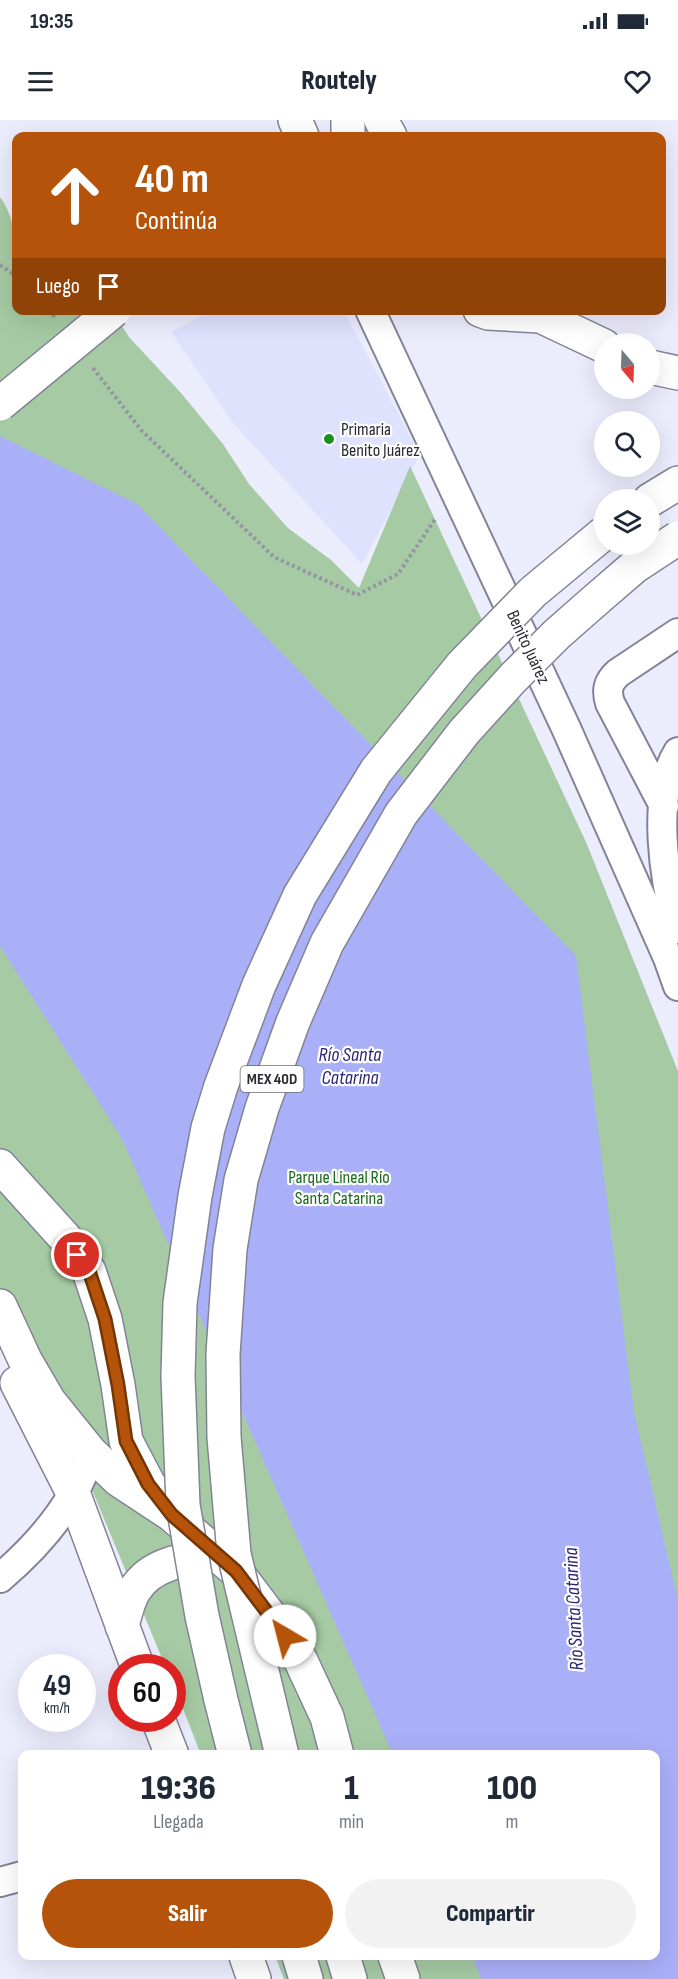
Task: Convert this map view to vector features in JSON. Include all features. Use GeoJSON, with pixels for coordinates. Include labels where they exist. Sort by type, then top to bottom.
{"type":"FeatureCollection","features":[{"type":"Feature","properties":{"kind":"main road"},"geometry":{"type":"LineString","coordinates":[[0,386],[86,315]]}},
{"type":"Feature","properties":{"kind":"main road"},"geometry":{"type":"LineString","coordinates":[[0,404],[108,315]]}},
{"type":"Feature","properties":{"kind":"main road"},"geometry":{"type":"LineString","coordinates":[[538,315],[594,341]]}},
{"type":"Feature","properties":{"kind":"main road"},"geometry":{"type":"LineString","coordinates":[[660,369],[678,373]]}},
{"type":"Feature","properties":{"kind":"main road"},"geometry":{"type":"LineString","coordinates":[[660,494],[678,483]]}},
{"type":"Feature","properties":{"kind":"main road","name":"MEX 40D"},"geometry":{"type":"LineString","coordinates":[[281,1750],[234,1554],[224,1437],[223,1354],[230,1249],[241,1180],[262,1108],[293,1022],[327,943],[401,814],[464,732],[557,634],[634,567],[678,538]]}},
{"type":"Feature","properties":{"kind":"main road","name":"MEX 40D"},"geometry":{"type":"LineString","coordinates":[[234,1750],[202,1616],[183,1505],[178,1376],[180,1303],[195,1196],[208,1128],[221,1086],[255,996],[300,895],[376,771],[462,665],[533,592],[594,541]]}},
{"type":"Feature","properties":{"kind":"main road"},"geometry":{"type":"LineString","coordinates":[[0,1166],[66,1239],[89,1271],[105,1319],[126,1441],[148,1484],[172,1515]]}},
{"type":"Feature","properties":{"kind":"main road"},"geometry":{"type":"LineString","coordinates":[[0,1306],[25,1360],[49,1401],[91,1453],[119,1480],[172,1515],[236,1571],[302,1662],[327,1717],[336,1750]]}},
{"type":"Feature","properties":{"kind":"main road"},"geometry":{"type":"LineString","coordinates":[[0,1342],[24,1398],[74,1495],[133,1654]]}},
{"type":"Feature","properties":{"kind":"main road"},"geometry":{"type":"LineString","coordinates":[[0,1368],[24,1398]]}},
{"type":"Feature","properties":{"kind":"main road"},"geometry":{"type":"LineString","coordinates":[[74,1495],[107,1496],[134,1501],[172,1515]]}},
{"type":"Feature","properties":{"kind":"main road"},"geometry":{"type":"LineString","coordinates":[[122,1626],[133,1593],[142,1580],[156,1569],[180,1560],[219,1556]]}},
{"type":"Feature","properties":{"kind":"main road"},"geometry":{"type":"LineString","coordinates":[[163,1732],[170,1750]]}},
{"type":"Feature","properties":{"kind":"main road"},"geometry":{"type":"LineString","coordinates":[[247,1960],[254,1979]]}},
{"type":"Feature","properties":{"kind":"main road"},"geometry":{"type":"LineString","coordinates":[[300,1960],[306,1979]]}},
{"type":"Feature","properties":{"kind":"main road"},"geometry":{"type":"LineString","coordinates":[[344,1960],[350,1979]]}},
{"type":"Feature","properties":{"kind":"main road"},"geometry":{"type":"LineString","coordinates":[[396,1960],[403,1979]]}},
{"type":"Feature","properties":{"kind":"street","name":"Benito Juárez"},"geometry":{"type":"LineString","coordinates":[[372,315],[566,728],[668,958],[678,986]]}},
{"type":"Feature","properties":{"kind":"street"},"geometry":{"type":"LineString","coordinates":[[664,806],[610,703],[608,687],[618,674],[678,633]]}},
{"type":"Feature","properties":{"kind":"street"},"geometry":{"type":"LineString","coordinates":[[678,752],[670,764],[664,806],[662,849],[678,929]]}},
{"type":"Feature","properties":{"kind":"street"},"geometry":{"type":"LineString","coordinates":[[0,1578],[21,1560],[74,1495],[84,1476],[91,1453]]}},
{"type":"Feature","properties":{"kind":"street"},"geometry":{"type":"LineString","coordinates":[[0,1882],[18,1877]]}},
{"type":"Feature","properties":{"kind":"path"},"geometry":{"type":"LineString","coordinates":[[52,315],[56,320]]}},
{"type":"Feature","properties":{"kind":"path"},"geometry":{"type":"LineString","coordinates":[[91,366],[141,430],[274,557],[357,595],[398,574],[454,490]]}},
{"type":"Feature","properties":{"kind":"shaded area","name":"Primaria Benito Juárez"},"geometry":{"type":"Polygon","coordinates":[[[204,315],[346,315],[420,455],[362,564],[233,423],[171,332],[204,315]]]}},
{"type":"Feature","properties":{"kind":"green space","name":"Río Santa Catarina"},"geometry":{"type":"Polygon","coordinates":[[[0,197],[12,222],[12,315],[115,315],[129,337],[181,393],[223,444],[249,484],[288,528],[331,560],[359,588],[410,466],[586,842],[678,1071],[678,1979],[284,1979],[277,1960],[660,1960],[660,1750],[199,1750],[186,1716],[186,1654],[160,1654],[90,1485],[0,1303],[0,197]]]}},
{"type":"Feature","properties":{"kind":"water","name":"Río Santa Catarina"},"geometry":{"type":"Polygon","coordinates":[[[0,436],[137,504],[576,956],[634,1412],[678,1600],[678,1979],[481,1979],[474,1960],[660,1960],[660,1750],[391,1750],[122,1139],[0,946],[0,436]]]}},
{"type":"Feature","properties":{"kind":"place","name":"Primaria Benito Juárez"},"geometry":{"type":"Point","coordinates":[329,439]}},
{"type":"Feature","properties":{"kind":"route"},"geometry":{"type":"LineString","coordinates":[[77,1255],[89,1271],[105,1319],[126,1441],[148,1484],[172,1515],[236,1571],[285,1636]]}},
{"type":"Feature","properties":{"kind":"park label","name":"Parque Lineal Río Santa Catarina"},"geometry":{"type":"Point","coordinates":[339,1187]}}]}
